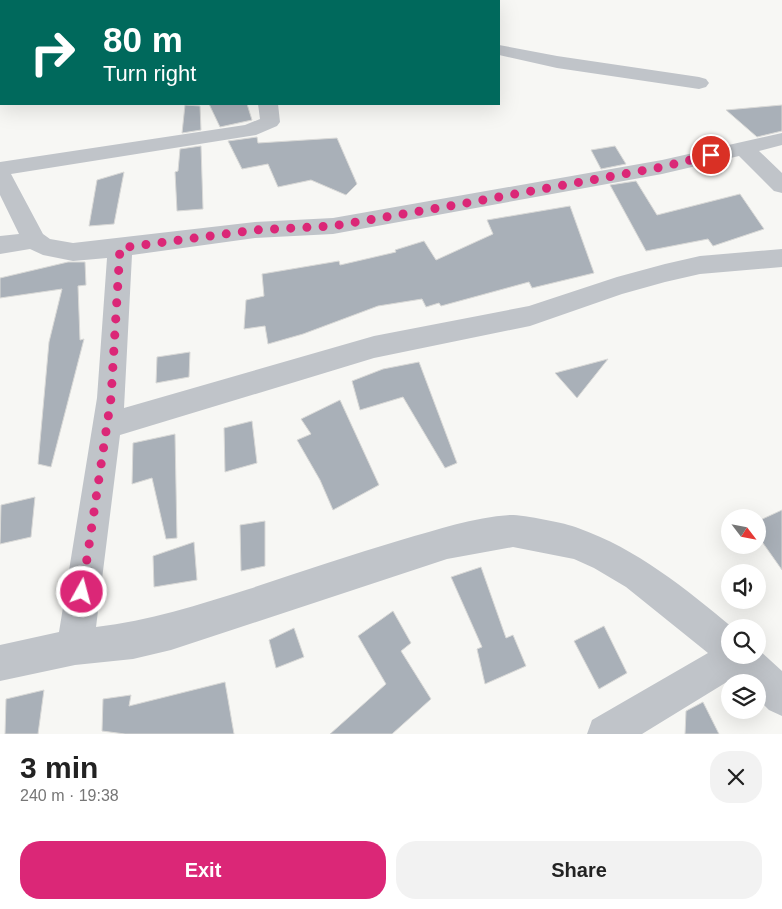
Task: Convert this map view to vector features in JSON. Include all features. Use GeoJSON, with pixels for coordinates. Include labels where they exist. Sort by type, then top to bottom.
{"type":"FeatureCollection","features":[{"type":"Feature","properties":{"kind":"lane"},"geometry":{"type":"LineString","coordinates":[[500,50],[557,62],[699,83]]}},
{"type":"Feature","properties":{"kind":"lane"},"geometry":{"type":"LineString","coordinates":[[0,169],[249,131],[270,122],[268,105]]}},
{"type":"Feature","properties":{"kind":"lane"},"geometry":{"type":"LineString","coordinates":[[0,173],[34,240],[43,246],[73,252],[120,248],[255,230],[333,226],[662,167],[782,139]]}},
{"type":"Feature","properties":{"kind":"lane"},"geometry":{"type":"LineString","coordinates":[[744,147],[782,186]]}},
{"type":"Feature","properties":{"kind":"lane"},"geometry":{"type":"LineString","coordinates":[[0,245],[34,240]]}},
{"type":"Feature","properties":{"kind":"lane"},"geometry":{"type":"LineString","coordinates":[[75,647],[111,398],[120,248]]}},
{"type":"Feature","properties":{"kind":"lane"},"geometry":{"type":"LineString","coordinates":[[106,426],[374,347],[530,316],[618,286],[665,273],[700,265],[782,258]]}},
{"type":"Feature","properties":{"kind":"lane"},"geometry":{"type":"LineString","coordinates":[[0,664],[75,647],[133,641],[171,632],[391,560],[478,536],[513,531],[576,543],[606,556],[638,575],[676,603],[721,640]]}},
{"type":"Feature","properties":{"kind":"lane"},"geometry":{"type":"LineString","coordinates":[[606,734],[723,664]]}},
{"type":"Feature","properties":{"kind":"lane"},"geometry":{"type":"LineString","coordinates":[[748,664],[782,696]]}},
{"type":"Feature","properties":{"kind":"building"},"geometry":{"type":"Polygon","coordinates":[[[185,105],[200,106],[201,130],[182,133],[185,105]]]}},
{"type":"Feature","properties":{"kind":"building"},"geometry":{"type":"Polygon","coordinates":[[[209,105],[247,105],[252,120],[220,127],[209,105]]]}},
{"type":"Feature","properties":{"kind":"building"},"geometry":{"type":"Polygon","coordinates":[[[782,105],[782,131],[757,137],[726,110],[782,105]]]}},
{"type":"Feature","properties":{"kind":"building"},"geometry":{"type":"Polygon","coordinates":[[[257,137],[258,143],[337,138],[357,184],[346,195],[311,180],[278,187],[268,164],[242,169],[228,141],[257,137]]]}},
{"type":"Feature","properties":{"kind":"building"},"geometry":{"type":"Polygon","coordinates":[[[201,146],[203,209],[177,211],[175,172],[178,171],[180,149],[201,146]]]}},
{"type":"Feature","properties":{"kind":"building"},"geometry":{"type":"Polygon","coordinates":[[[615,146],[626,164],[601,169],[591,150],[615,146]]]}},
{"type":"Feature","properties":{"kind":"building"},"geometry":{"type":"Polygon","coordinates":[[[124,172],[114,224],[89,226],[97,180],[124,172]]]}},
{"type":"Feature","properties":{"kind":"building"},"geometry":{"type":"Polygon","coordinates":[[[636,181],[657,215],[740,194],[764,229],[713,246],[708,239],[646,251],[610,185],[636,181]]]}},
{"type":"Feature","properties":{"kind":"building"},"geometry":{"type":"Polygon","coordinates":[[[570,206],[594,273],[532,288],[529,282],[441,306],[439,303],[426,307],[422,299],[378,306],[303,334],[268,344],[265,326],[244,329],[246,300],[264,296],[262,274],[339,261],[340,265],[396,252],[395,250],[424,241],[436,260],[493,234],[487,220],[570,206]]]}},
{"type":"Feature","properties":{"kind":"building"},"geometry":{"type":"Polygon","coordinates":[[[68,262],[85,262],[86,285],[78,286],[80,340],[84,339],[51,467],[38,464],[49,342],[62,289],[0,298],[0,278],[68,262]]]}},
{"type":"Feature","properties":{"kind":"building"},"geometry":{"type":"Polygon","coordinates":[[[190,352],[189,377],[156,383],[157,357],[190,352]]]}},
{"type":"Feature","properties":{"kind":"building"},"geometry":{"type":"Polygon","coordinates":[[[608,359],[577,398],[555,373],[608,359]]]}},
{"type":"Feature","properties":{"kind":"building"},"geometry":{"type":"Polygon","coordinates":[[[419,362],[457,463],[445,468],[403,397],[360,410],[352,381],[383,369],[419,362]]]}},
{"type":"Feature","properties":{"kind":"building"},"geometry":{"type":"Polygon","coordinates":[[[340,400],[379,485],[333,510],[320,480],[297,440],[311,434],[301,419],[340,400]]]}},
{"type":"Feature","properties":{"kind":"building"},"geometry":{"type":"Polygon","coordinates":[[[252,421],[257,463],[225,472],[224,428],[252,421]]]}},
{"type":"Feature","properties":{"kind":"building"},"geometry":{"type":"Polygon","coordinates":[[[175,434],[177,538],[166,539],[152,478],[132,484],[133,443],[175,434]]]}},
{"type":"Feature","properties":{"kind":"building"},"geometry":{"type":"Polygon","coordinates":[[[35,497],[31,537],[0,544],[1,505],[35,497]]]}},
{"type":"Feature","properties":{"kind":"building"},"geometry":{"type":"Polygon","coordinates":[[[782,510],[782,570],[766,547],[766,517],[782,510]]]}},
{"type":"Feature","properties":{"kind":"building"},"geometry":{"type":"Polygon","coordinates":[[[265,521],[265,566],[241,571],[240,525],[265,521]]]}},
{"type":"Feature","properties":{"kind":"building"},"geometry":{"type":"Polygon","coordinates":[[[194,542],[197,580],[154,587],[153,556],[194,542]]]}},
{"type":"Feature","properties":{"kind":"building"},"geometry":{"type":"Polygon","coordinates":[[[481,567],[506,638],[513,635],[526,666],[485,684],[477,649],[482,647],[451,577],[481,567]]]}},
{"type":"Feature","properties":{"kind":"building"},"geometry":{"type":"Polygon","coordinates":[[[393,611],[411,643],[401,651],[431,699],[392,734],[330,734],[386,684],[358,636],[393,611]]]}},
{"type":"Feature","properties":{"kind":"building"},"geometry":{"type":"Polygon","coordinates":[[[604,626],[627,673],[599,689],[574,641],[604,626]]]}},
{"type":"Feature","properties":{"kind":"building"},"geometry":{"type":"Polygon","coordinates":[[[294,628],[304,657],[276,668],[269,640],[294,628]]]}},
{"type":"Feature","properties":{"kind":"building"},"geometry":{"type":"Polygon","coordinates":[[[225,682],[234,734],[125,734],[102,731],[103,699],[131,695],[129,706],[225,682]]]}},
{"type":"Feature","properties":{"kind":"building"},"geometry":{"type":"Polygon","coordinates":[[[44,690],[38,734],[5,734],[6,699],[44,690]]]}},
{"type":"Feature","properties":{"kind":"building"},"geometry":{"type":"Polygon","coordinates":[[[703,702],[719,734],[685,734],[686,711],[703,702]]]}},
{"type":"Feature","properties":{"kind":"route"},"geometry":{"type":"LineString","coordinates":[[82,592],[111,398],[120,248],[255,230],[333,226],[662,167],[711,155]]}}]}
